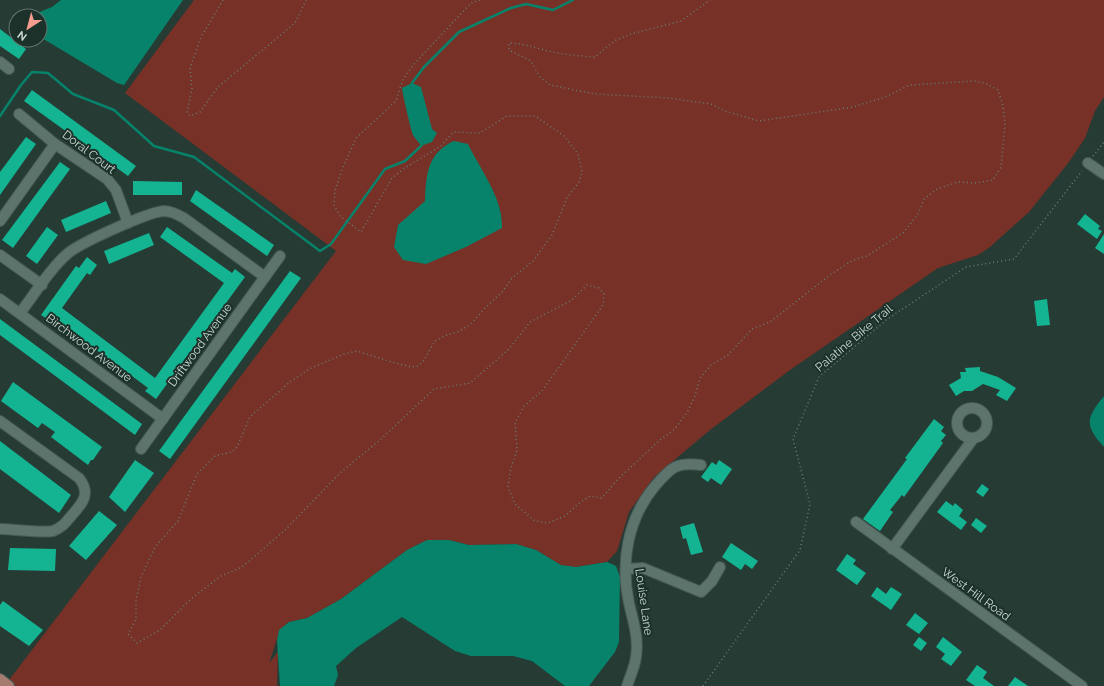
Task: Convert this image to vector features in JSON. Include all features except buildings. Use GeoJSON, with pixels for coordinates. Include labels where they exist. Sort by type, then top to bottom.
{"type":"FeatureCollection","features":[{"type":"Feature","properties":{"kind":"main road"},"geometry":{"type":"LineString","coordinates":[[0,679],[9,686]]}},
{"type":"Feature","properties":{"kind":"street"},"geometry":{"type":"LineString","coordinates":[[0,62],[9,69]]}},
{"type":"Feature","properties":{"kind":"street","name":"Doral Court"},"geometry":{"type":"LineString","coordinates":[[19,114],[56,144],[107,179],[116,190],[128,223]]}},
{"type":"Feature","properties":{"kind":"street"},"geometry":{"type":"LineString","coordinates":[[0,221],[56,144]]}},
{"type":"Feature","properties":{"kind":"street"},"geometry":{"type":"LineString","coordinates":[[1088,163],[1104,174]]}},
{"type":"Feature","properties":{"kind":"street"},"geometry":{"type":"LineString","coordinates":[[20,313],[63,257],[72,249],[128,223],[154,213],[164,211],[174,213],[184,218],[265,277]]}},
{"type":"Feature","properties":{"kind":"street"},"geometry":{"type":"LineString","coordinates":[[0,255],[42,285]]}},
{"type":"Feature","properties":{"kind":"street","name":"Driftwood Avenue"},"geometry":{"type":"LineString","coordinates":[[141,449],[280,256]]}},
{"type":"Feature","properties":{"kind":"street","name":"Birchwood Avenue"},"geometry":{"type":"LineString","coordinates":[[0,299],[163,419]]}},
{"type":"Feature","properties":{"kind":"street"},"geometry":{"type":"LineString","coordinates":[[0,421],[79,478],[84,485],[84,492],[82,504],[61,527],[51,531],[0,529]]}},
{"type":"Feature","properties":{"kind":"street"},"geometry":{"type":"LineString","coordinates":[[892,549],[973,439]]}},
{"type":"Feature","properties":{"kind":"street","name":"Louise Lane"},"geometry":{"type":"LineString","coordinates":[[627,686],[636,658],[636,632],[628,601],[626,569],[631,526],[646,496],[666,472],[684,463],[701,465]]}},
{"type":"Feature","properties":{"kind":"street","name":"West Hill Road"},"geometry":{"type":"LineString","coordinates":[[856,522],[1082,686]]}},
{"type":"Feature","properties":{"kind":"street"},"geometry":{"type":"LineString","coordinates":[[626,569],[643,568],[701,592],[712,582],[720,567]]}},
{"type":"Feature","properties":{"kind":"path"},"geometry":{"type":"LineString","coordinates":[[223,0],[201,37],[190,68],[192,89],[187,112],[190,116],[200,112],[218,87],[295,23],[306,0]]}},
{"type":"Feature","properties":{"kind":"path"},"geometry":{"type":"LineString","coordinates":[[480,0],[471,4],[415,63],[403,79],[396,101],[356,138],[335,190],[334,206],[340,216],[361,232],[392,178],[405,168],[441,146],[453,132],[480,133],[507,116],[535,116],[564,136],[578,154],[582,171],[580,182],[567,198],[552,235],[533,260],[512,278],[502,292],[472,323],[460,331],[444,336],[436,341],[424,360],[418,366],[410,367],[395,364],[357,351],[344,354],[309,369],[290,382],[250,417],[237,447],[232,452],[215,456],[197,474],[178,521],[155,547],[140,577],[136,600],[136,620],[128,634],[136,643],[160,630],[192,598],[221,576],[242,567],[262,550],[296,519],[341,472],[391,430],[434,389],[470,383],[509,349],[530,322],[572,300],[587,285],[599,288],[604,294],[603,305],[542,391],[524,406],[515,423],[517,450],[511,468],[508,487],[515,504],[536,521],[548,523],[565,516],[590,496],[602,498],[618,479],[660,440],[676,429],[690,406],[700,378],[711,365],[728,355],[752,329],[770,322],[830,275],[853,260],[867,256],[903,233],[918,214],[924,199],[938,189],[958,182],[976,183],[993,180],[1001,167],[1005,124],[1003,106],[998,90],[986,83],[975,81],[955,81],[910,85],[885,97],[853,106],[759,121],[725,111],[711,104],[668,98],[595,94],[550,85],[539,76],[531,61],[509,50],[509,43],[527,44],[570,56],[595,57],[614,41],[631,34],[681,21],[710,0]]}},
{"type":"Feature","properties":{"kind":"path","name":"Palatine Bike Trail"},"geometry":{"type":"LineString","coordinates":[[703,686],[800,550],[810,504],[793,439],[819,377],[886,320],[966,267],[1014,259],[1104,142]]}},
{"type":"Feature","properties":{"kind":"shaded area"},"geometry":{"type":"Polygon","coordinates":[[[61,0],[183,0],[124,85],[117,83],[48,42],[48,9],[61,0]]]}},
{"type":"Feature","properties":{"kind":"shaded area"},"geometry":{"type":"Polygon","coordinates":[[[194,0],[1104,0],[1104,97],[1095,111],[1085,138],[1069,162],[1029,212],[990,247],[978,255],[938,268],[790,370],[710,430],[654,477],[629,512],[617,551],[607,562],[576,567],[561,565],[536,550],[516,544],[469,545],[449,540],[427,540],[407,550],[341,599],[307,618],[289,622],[280,630],[269,663],[278,652],[277,686],[9,686],[6,684],[336,251],[125,93],[194,0]]]}},
{"type":"Feature","properties":{"kind":"shaded area"},"geometry":{"type":"Polygon","coordinates":[[[412,83],[421,87],[432,129],[437,133],[432,142],[421,146],[412,132],[402,88],[412,83]]]}},
{"type":"Feature","properties":{"kind":"shaded area"},"geometry":{"type":"Polygon","coordinates":[[[454,141],[468,144],[495,195],[499,206],[502,228],[466,247],[426,264],[403,260],[394,247],[398,225],[425,201],[427,174],[433,158],[445,146],[454,141]]]}},
{"type":"Feature","properties":{"kind":"shaded area"},"geometry":{"type":"Polygon","coordinates":[[[1104,396],[1104,447],[1093,433],[1090,427],[1090,422],[1094,410],[1104,396]]]}},
{"type":"Feature","properties":{"kind":"shaded area"},"geometry":{"type":"Polygon","coordinates":[[[427,540],[449,540],[469,545],[516,544],[536,550],[561,565],[576,567],[607,562],[616,566],[620,577],[619,642],[615,652],[589,686],[565,686],[532,661],[513,656],[471,656],[455,651],[402,617],[356,648],[336,666],[338,675],[334,686],[280,686],[277,640],[279,630],[289,622],[307,618],[341,599],[407,550],[427,540]]]}},
{"type":"Feature","properties":{"kind":"waterway"},"geometry":{"type":"LineString","coordinates":[[412,83],[424,67],[459,32],[511,8],[526,4],[553,10],[573,0]]}},
{"type":"Feature","properties":{"kind":"waterway"},"geometry":{"type":"LineString","coordinates":[[0,116],[21,85],[32,72],[48,73],[73,94],[114,110],[154,146],[194,157],[320,251],[331,244],[385,169],[405,161],[421,146]]}}]}
